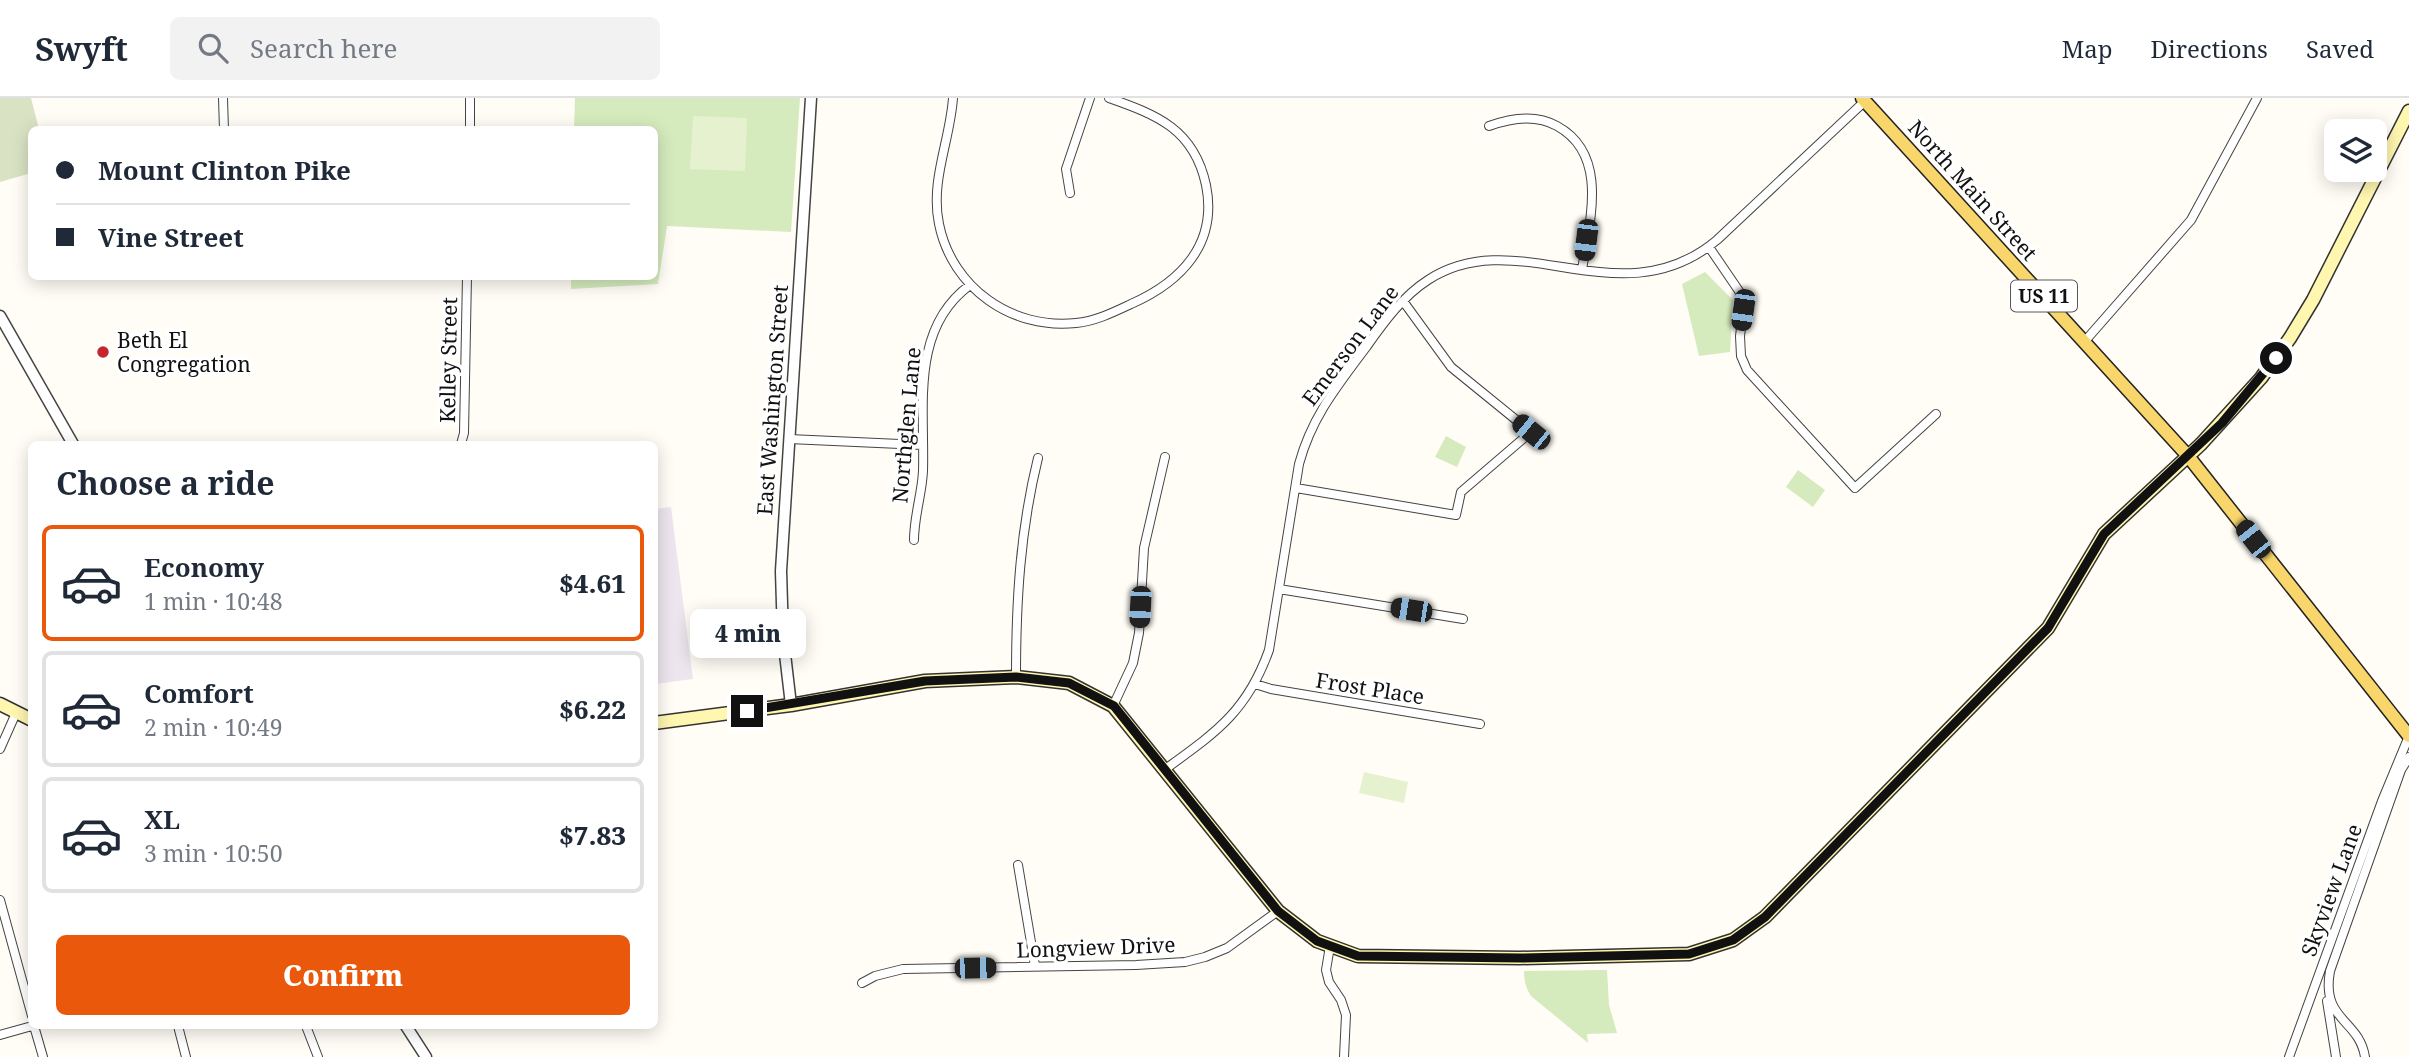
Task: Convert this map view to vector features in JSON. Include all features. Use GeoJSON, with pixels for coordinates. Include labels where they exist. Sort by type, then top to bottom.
{"type":"FeatureCollection","features":[{"type":"Feature","properties":{"kind":"main road","name":"North Main Street"},"geometry":{"type":"LineString","coordinates":[[1864,100],[2188,456],[2409,736]]}},
{"type":"Feature","properties":{"kind":"main road"},"geometry":{"type":"LineString","coordinates":[[658,722],[791,705],[925,681],[1016,677],[1069,683],[1114,706],[1278,911],[1317,941],[1358,956],[1615,957],[1689,954],[1733,940],[1765,917],[2048,628],[2104,534],[2188,456],[2250,392],[2290,338],[2313,300],[2409,111]]}},
{"type":"Feature","properties":{"kind":"main road"},"geometry":{"type":"LineString","coordinates":[[0,704],[28,718]]}},
{"type":"Feature","properties":{"kind":"street"},"geometry":{"type":"LineString","coordinates":[[223,98],[224,126]]}},
{"type":"Feature","properties":{"kind":"street"},"geometry":{"type":"LineString","coordinates":[[470,98],[470,126]]}},
{"type":"Feature","properties":{"kind":"street","name":"East Washington Street"},"geometry":{"type":"LineString","coordinates":[[791,705],[781,594],[811,98]]}},
{"type":"Feature","properties":{"kind":"street"},"geometry":{"type":"LineString","coordinates":[[953,98],[937,186],[937,215],[946,246],[970,285],[990,302],[1022,318],[1048,323],[1075,323],[1102,317],[1157,292],[1175,279],[1187,265],[1202,239],[1208,215],[1207,192],[1199,162],[1187,142],[1166,122],[1141,109],[1109,98]]}},
{"type":"Feature","properties":{"kind":"street"},"geometry":{"type":"LineString","coordinates":[[1070,193],[1066,169],[1090,98]]}},
{"type":"Feature","properties":{"kind":"street"},"geometry":{"type":"LineString","coordinates":[[2085,341],[2191,220],[2257,98]]}},
{"type":"Feature","properties":{"kind":"street","name":"Emerson Lane"},"geometry":{"type":"LineString","coordinates":[[1164,770],[1233,716],[1255,684],[1269,650],[1306,440],[1315,420],[1382,325],[1403,301],[1427,280],[1463,264],[1511,261],[1621,275],[1654,272],[1681,264],[1709,247],[1864,100]]}},
{"type":"Feature","properties":{"kind":"street"},"geometry":{"type":"LineString","coordinates":[[1489,126],[1524,118],[1548,122],[1571,136],[1585,154],[1590,167],[1592,191],[1582,270]]}},
{"type":"Feature","properties":{"kind":"street"},"geometry":{"type":"LineString","coordinates":[[1709,247],[1739,291],[1744,306],[1740,336],[1741,356],[1747,370],[1855,488],[1936,414]]}},
{"type":"Feature","properties":{"kind":"street","name":"Kelley Street"},"geometry":{"type":"LineString","coordinates":[[462,441],[467,280]]}},
{"type":"Feature","properties":{"kind":"street","name":"Northglen Lane"},"geometry":{"type":"LineString","coordinates":[[914,540],[923,474],[923,394],[927,351],[947,308],[970,285]]}},
{"type":"Feature","properties":{"kind":"street"},"geometry":{"type":"LineString","coordinates":[[1296,488],[1456,515],[1461,492],[1531,432],[1451,367],[1403,301]]}},
{"type":"Feature","properties":{"kind":"street"},"geometry":{"type":"LineString","coordinates":[[0,316],[72,441]]}},
{"type":"Feature","properties":{"kind":"street"},"geometry":{"type":"LineString","coordinates":[[789,439],[922,445]]}},
{"type":"Feature","properties":{"kind":"street"},"geometry":{"type":"LineString","coordinates":[[1114,706],[1133,663],[1139,633],[1144,548],[1165,457]]}},
{"type":"Feature","properties":{"kind":"street"},"geometry":{"type":"LineString","coordinates":[[1016,677],[1016,611],[1020,564],[1038,458]]}},
{"type":"Feature","properties":{"kind":"street"},"geometry":{"type":"LineString","coordinates":[[1279,589],[1463,619]]}},
{"type":"Feature","properties":{"kind":"street","name":"Frost Place"},"geometry":{"type":"LineString","coordinates":[[1255,684],[1480,723]]}},
{"type":"Feature","properties":{"kind":"street"},"geometry":{"type":"LineString","coordinates":[[0,749],[16,713]]}},
{"type":"Feature","properties":{"kind":"street","name":"Skyview Lane"},"geometry":{"type":"LineString","coordinates":[[2289,1057],[2382,802],[2409,736]]}},
{"type":"Feature","properties":{"kind":"street"},"geometry":{"type":"LineString","coordinates":[[2336,1057],[2327,1004],[2330,971],[2401,770],[2409,757]]}},
{"type":"Feature","properties":{"kind":"street"},"geometry":{"type":"LineString","coordinates":[[1018,865],[1035,967]]}},
{"type":"Feature","properties":{"kind":"street"},"geometry":{"type":"LineString","coordinates":[[0,900],[28,1002]]}},
{"type":"Feature","properties":{"kind":"street","name":"Longview Drive"},"geometry":{"type":"LineString","coordinates":[[862,983],[886,972],[903,969],[1136,965],[1192,961],[1233,945],[1278,911]]}},
{"type":"Feature","properties":{"kind":"street"},"geometry":{"type":"LineString","coordinates":[[1330,946],[1326,971],[1346,1015],[1344,1057]]}},
{"type":"Feature","properties":{"kind":"street"},"geometry":{"type":"LineString","coordinates":[[2327,992],[2336,1012],[2360,1042],[2365,1057]]}},
{"type":"Feature","properties":{"kind":"street"},"geometry":{"type":"LineString","coordinates":[[0,1035],[28,1027]]}},
{"type":"Feature","properties":{"kind":"street"},"geometry":{"type":"LineString","coordinates":[[34,1029],[43,1057]]}},
{"type":"Feature","properties":{"kind":"street"},"geometry":{"type":"LineString","coordinates":[[179,1029],[186,1057]]}},
{"type":"Feature","properties":{"kind":"street"},"geometry":{"type":"LineString","coordinates":[[307,1029],[318,1057]]}},
{"type":"Feature","properties":{"kind":"street"},"geometry":{"type":"LineString","coordinates":[[408,1029],[426,1057]]}},
{"type":"Feature","properties":{"kind":"shaded area"},"geometry":{"type":"Polygon","coordinates":[[[671,507],[693,679],[658,684],[658,509],[671,507]]]}},
{"type":"Feature","properties":{"kind":"green space"},"geometry":{"type":"Polygon","coordinates":[[[0,98],[31,98],[38,126],[28,126],[28,174],[0,182],[0,98]]]}},
{"type":"Feature","properties":{"kind":"green space"},"geometry":{"type":"Polygon","coordinates":[[[575,98],[800,98],[791,232],[667,226],[658,284],[571,289],[571,280],[658,280],[658,126],[574,126],[575,98]]]}},
{"type":"Feature","properties":{"kind":"green space"},"geometry":{"type":"Polygon","coordinates":[[[693,116],[747,118],[745,171],[690,169],[693,116]]]}},
{"type":"Feature","properties":{"kind":"green space"},"geometry":{"type":"Polygon","coordinates":[[[1705,272],[1733,300],[1730,352],[1699,356],[1682,284],[1705,272]]]}},
{"type":"Feature","properties":{"kind":"green space"},"geometry":{"type":"Polygon","coordinates":[[[1446,436],[1466,447],[1457,467],[1435,457],[1446,436]]]}},
{"type":"Feature","properties":{"kind":"green space"},"geometry":{"type":"Polygon","coordinates":[[[1798,470],[1825,490],[1813,507],[1786,487],[1798,470]]]}},
{"type":"Feature","properties":{"kind":"green space"},"geometry":{"type":"Polygon","coordinates":[[[1364,772],[1408,782],[1404,803],[1359,793],[1364,772]]]}},
{"type":"Feature","properties":{"kind":"green space"},"geometry":{"type":"Polygon","coordinates":[[[1607,970],[1609,1005],[1617,1033],[1587,1034],[1588,1043],[1531,996],[1524,975],[1524,971],[1607,970]]]}},
{"type":"Feature","properties":{"kind":"place","name":"Beth El Congregation"},"geometry":{"type":"Point","coordinates":[103,352]}},
{"type":"Feature","properties":{"kind":"route"},"geometry":{"type":"LineString","coordinates":[[747,711],[925,681],[1016,677],[1069,683],[1114,706],[1278,911],[1317,941],[1358,956],[1521,958],[1689,954],[1733,940],[1765,917],[1963,716],[2048,628],[2104,534],[2222,423],[2276,358]]}}]}
